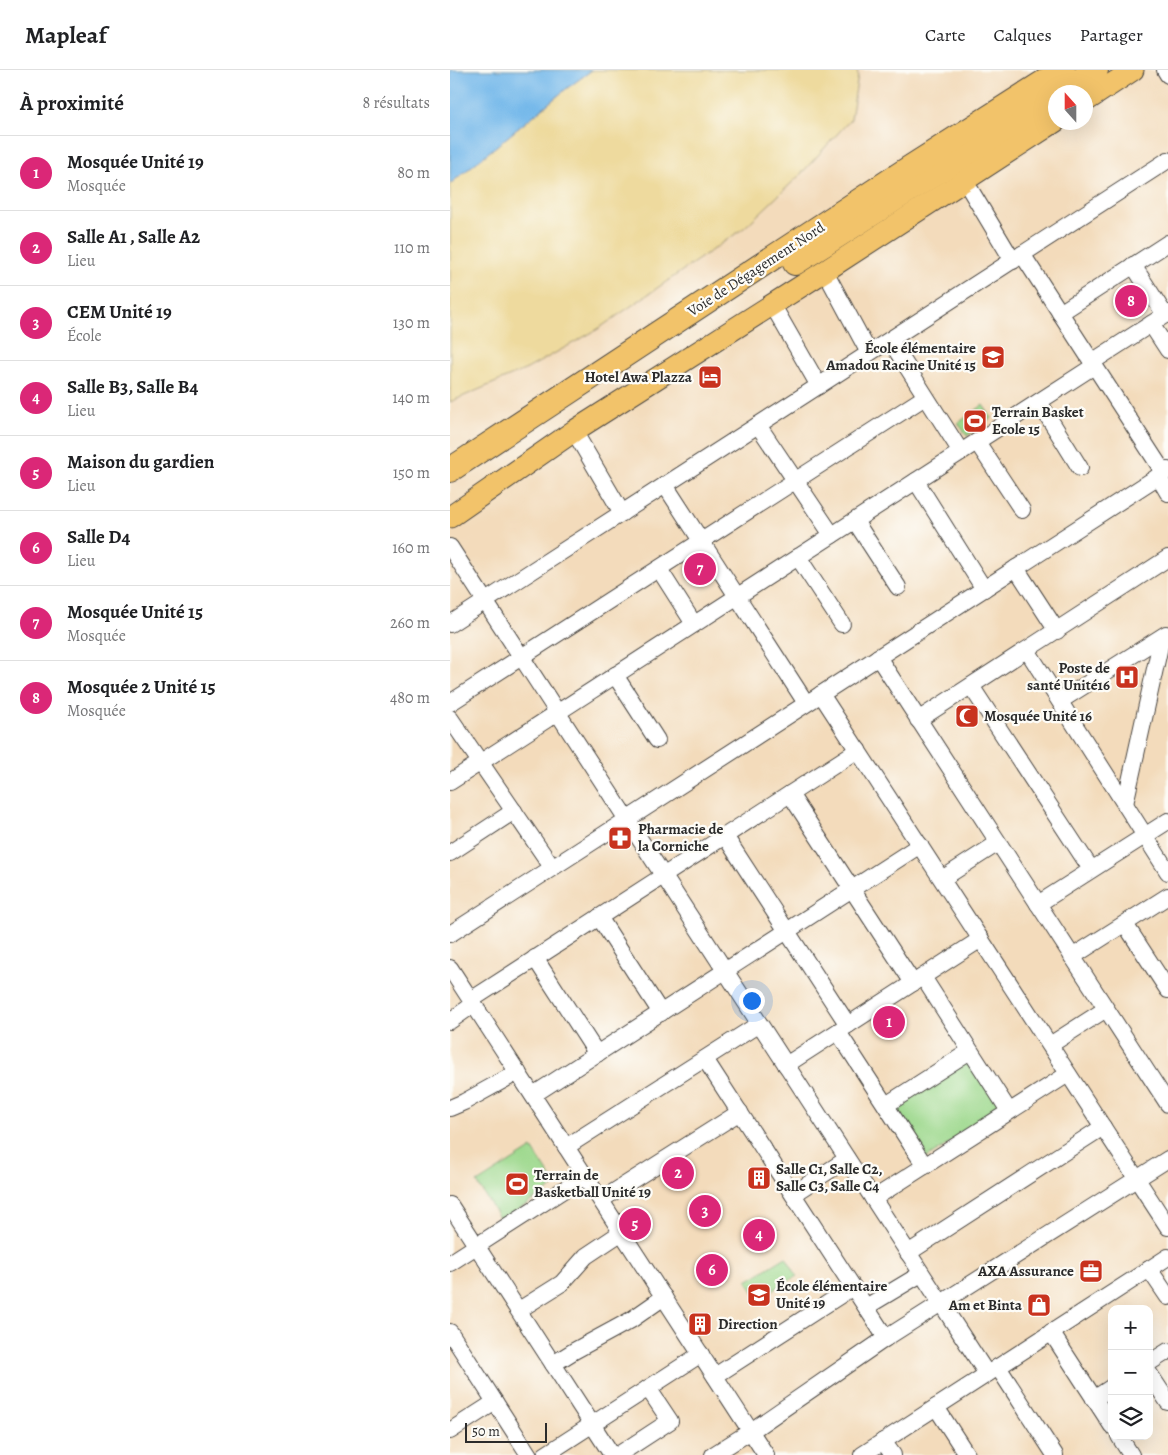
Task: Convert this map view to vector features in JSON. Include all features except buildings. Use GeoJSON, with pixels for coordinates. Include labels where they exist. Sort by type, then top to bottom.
{"type":"FeatureCollection","features":[{"type":"Feature","properties":{"kind":"highway","name":"Voie de Dégagement Nord"},"geometry":{"type":"LineString","coordinates":[[450,470],[903,172],[1063,70]]}},
{"type":"Feature","properties":{"kind":"highway"},"geometry":{"type":"LineString","coordinates":[[1071,85],[1096,70]]}},
{"type":"Feature","properties":{"kind":"highway","name":"Voie de Dégagement Nord"},"geometry":{"type":"LineString","coordinates":[[450,488],[564,410],[1048,101]]}},
{"type":"Feature","properties":{"kind":"main road"},"geometry":{"type":"LineString","coordinates":[[1093,96],[1133,70]]}},
{"type":"Feature","properties":{"kind":"main road"},"geometry":{"type":"LineString","coordinates":[[450,518],[574,431],[1048,126]]}},
{"type":"Feature","properties":{"kind":"street"},"geometry":{"type":"LineString","coordinates":[[1165,70],[1168,75]]}},
{"type":"Feature","properties":{"kind":"street"},"geometry":{"type":"LineString","coordinates":[[450,624],[1168,160]]}},
{"type":"Feature","properties":{"kind":"street"},"geometry":{"type":"LineString","coordinates":[[965,180],[1017,258],[1060,313],[1163,473],[1168,492]]}},
{"type":"Feature","properties":{"kind":"street"},"geometry":{"type":"LineString","coordinates":[[1060,313],[1168,243]]}},
{"type":"Feature","properties":{"kind":"street"},"geometry":{"type":"LineString","coordinates":[[450,782],[1039,402],[1167,314],[1133,265]]}},
{"type":"Feature","properties":{"kind":"street"},"geometry":{"type":"LineString","coordinates":[[825,271],[869,353]]}},
{"type":"Feature","properties":{"kind":"street"},"geometry":{"type":"LineString","coordinates":[[772,304],[819,386]]}},
{"type":"Feature","properties":{"kind":"street"},"geometry":{"type":"LineString","coordinates":[[1151,324],[1168,350]]}},
{"type":"Feature","properties":{"kind":"street"},"geometry":{"type":"LineString","coordinates":[[890,340],[961,452]]}},
{"type":"Feature","properties":{"kind":"street"},"geometry":{"type":"LineString","coordinates":[[450,704],[925,397]]}},
{"type":"Feature","properties":{"kind":"street"},"geometry":{"type":"LineString","coordinates":[[1039,402],[1080,468]]}},
{"type":"Feature","properties":{"kind":"street"},"geometry":{"type":"LineString","coordinates":[[758,425],[832,535]]}},
{"type":"Feature","properties":{"kind":"street"},"geometry":{"type":"LineString","coordinates":[[574,431],[622,513]]}},
{"type":"Feature","properties":{"kind":"street"},"geometry":{"type":"LineString","coordinates":[[977,442],[1022,510]]}},
{"type":"Feature","properties":{"kind":"street"},"geometry":{"type":"LineString","coordinates":[[450,934],[1163,473]]}},
{"type":"Feature","properties":{"kind":"street"},"geometry":{"type":"LineString","coordinates":[[916,481],[984,589]]}},
{"type":"Feature","properties":{"kind":"street"},"geometry":{"type":"LineString","coordinates":[[665,485],[806,703]]}},
{"type":"Feature","properties":{"kind":"street"},"geometry":{"type":"LineString","coordinates":[[855,520],[898,587]]}},
{"type":"Feature","properties":{"kind":"street"},"geometry":{"type":"LineString","coordinates":[[450,547],[940,1303],[1055,1455]]}},
{"type":"Feature","properties":{"kind":"street"},"geometry":{"type":"LineString","coordinates":[[798,557],[842,624]]}},
{"type":"Feature","properties":{"kind":"street"},"geometry":{"type":"LineString","coordinates":[[918,720],[1168,558]]}},
{"type":"Feature","properties":{"kind":"street"},"geometry":{"type":"LineString","coordinates":[[1016,568],[1057,631]]}},
{"type":"Feature","properties":{"kind":"street"},"geometry":{"type":"LineString","coordinates":[[658,569],[694,624]]}},
{"type":"Feature","properties":{"kind":"street"},"geometry":{"type":"LineString","coordinates":[[1060,701],[1165,635]]}},
{"type":"Feature","properties":{"kind":"street"},"geometry":{"type":"LineString","coordinates":[[1125,804],[1165,635]]}},
{"type":"Feature","properties":{"kind":"street"},"geometry":{"type":"LineString","coordinates":[[1028,650],[1168,872]]}},
{"type":"Feature","properties":{"kind":"street"},"geometry":{"type":"LineString","coordinates":[[878,657],[1106,1009],[1165,1094]]}},
{"type":"Feature","properties":{"kind":"street"},"geometry":{"type":"LineString","coordinates":[[615,676],[657,740]]}},
{"type":"Feature","properties":{"kind":"street"},"geometry":{"type":"LineString","coordinates":[[971,686],[1091,869]]}},
{"type":"Feature","properties":{"kind":"street"},"geometry":{"type":"LineString","coordinates":[[821,694],[1168,1228]]}},
{"type":"Feature","properties":{"kind":"street"},"geometry":{"type":"LineString","coordinates":[[450,718],[552,867]]}},
{"type":"Feature","properties":{"kind":"street"},"geometry":{"type":"LineString","coordinates":[[450,1021],[472,1002],[535,958],[858,750]]}},
{"type":"Feature","properties":{"kind":"street"},"geometry":{"type":"LineString","coordinates":[[790,794],[852,889],[970,1051],[1009,1111]]}},
{"type":"Feature","properties":{"kind":"street"},"geometry":{"type":"LineString","coordinates":[[450,853],[514,811]]}},
{"type":"Feature","properties":{"kind":"street"},"geometry":{"type":"LineString","coordinates":[[1038,904],[1168,821]]}},
{"type":"Feature","properties":{"kind":"street"},"geometry":{"type":"LineString","coordinates":[[725,836],[787,931],[886,1105],[925,1166]]}},
{"type":"Feature","properties":{"kind":"street"},"geometry":{"type":"LineString","coordinates":[[942,879],[998,843]]}},
{"type":"Feature","properties":{"kind":"street"},"geometry":{"type":"LineString","coordinates":[[533,1095],[920,846]]}},
{"type":"Feature","properties":{"kind":"street"},"geometry":{"type":"LineString","coordinates":[[1072,957],[1168,896]]}},
{"type":"Feature","properties":{"kind":"street"},"geometry":{"type":"LineString","coordinates":[[599,917],[661,1013]]}},
{"type":"Feature","properties":{"kind":"street"},"geometry":{"type":"LineString","coordinates":[[1125,924],[1168,990]]}},
{"type":"Feature","properties":{"kind":"street"},"geometry":{"type":"LineString","coordinates":[[786,1066],[981,940]]}},
{"type":"Feature","properties":{"kind":"street"},"geometry":{"type":"LineString","coordinates":[[535,958],[597,1054]]}},
{"type":"Feature","properties":{"kind":"street"},"geometry":{"type":"LineString","coordinates":[[450,968],[766,1455]]}},
{"type":"Feature","properties":{"kind":"street"},"geometry":{"type":"LineString","coordinates":[[1050,1045],[1106,1009]]}},
{"type":"Feature","properties":{"kind":"street"},"geometry":{"type":"LineString","coordinates":[[566,1147],[759,1024]]}},
{"type":"Feature","properties":{"kind":"street"},"geometry":{"type":"LineString","coordinates":[[886,1105],[970,1051]]}},
{"type":"Feature","properties":{"kind":"street"},"geometry":{"type":"LineString","coordinates":[[705,1059],[886,1338]]}},
{"type":"Feature","properties":{"kind":"street"},"geometry":{"type":"LineString","coordinates":[[450,1108],[518,1072]]}},
{"type":"Feature","properties":{"kind":"street"},"geometry":{"type":"LineString","coordinates":[[873,1199],[1068,1074]]}},
{"type":"Feature","properties":{"kind":"street"},"geometry":{"type":"LineString","coordinates":[[601,1200],[740,1112]]}},
{"type":"Feature","properties":{"kind":"street"},"geometry":{"type":"LineString","coordinates":[[908,1253],[1103,1127]]}},
{"type":"Feature","properties":{"kind":"street"},"geometry":{"type":"LineString","coordinates":[[713,1455],[886,1338],[1168,1158]]}},
{"type":"Feature","properties":{"kind":"street"},"geometry":{"type":"LineString","coordinates":[[793,1194],[847,1159]]}},
{"type":"Feature","properties":{"kind":"street"},"geometry":{"type":"LineString","coordinates":[[450,1262],[585,1176]]}},
{"type":"Feature","properties":{"kind":"street"},"geometry":{"type":"LineString","coordinates":[[450,1205],[612,1455]]}},
{"type":"Feature","properties":{"kind":"street"},"geometry":{"type":"LineString","coordinates":[[518,1310],[562,1283],[586,1256],[622,1232]]}},
{"type":"Feature","properties":{"kind":"street"},"geometry":{"type":"LineString","coordinates":[[862,1455],[1168,1257]]}},
{"type":"Feature","properties":{"kind":"street"},"geometry":{"type":"LineString","coordinates":[[1149,1269],[1168,1297]]}},
{"type":"Feature","properties":{"kind":"street"},"geometry":{"type":"LineString","coordinates":[[866,1307],[921,1274]]}},
{"type":"Feature","properties":{"kind":"street"},"geometry":{"type":"LineString","coordinates":[[715,1376],[853,1287]]}},
{"type":"Feature","properties":{"kind":"street"},"geometry":{"type":"LineString","coordinates":[[553,1364],[631,1320],[664,1297]]}},
{"type":"Feature","properties":{"kind":"street"},"geometry":{"type":"LineString","coordinates":[[450,1332],[529,1455]]}},
{"type":"Feature","properties":{"kind":"street"},"geometry":{"type":"LineString","coordinates":[[1051,1332],[1108,1420]]}},
{"type":"Feature","properties":{"kind":"street"},"geometry":{"type":"LineString","coordinates":[[1153,1360],[1168,1351]]}},
{"type":"Feature","properties":{"kind":"street"},"geometry":{"type":"LineString","coordinates":[[546,1455],[701,1354]]}},
{"type":"Feature","properties":{"kind":"street"},"geometry":{"type":"LineString","coordinates":[[1153,1379],[1168,1402]]}},
{"type":"Feature","properties":{"kind":"street"},"geometry":{"type":"LineString","coordinates":[[618,1455],[670,1421],[648,1388]]}},
{"type":"Feature","properties":{"kind":"street"},"geometry":{"type":"LineString","coordinates":[[1094,1399],[1108,1390]]}},
{"type":"Feature","properties":{"kind":"street"},"geometry":{"type":"LineString","coordinates":[[450,1432],[495,1402]]}},
{"type":"Feature","properties":{"kind":"street"},"geometry":{"type":"LineString","coordinates":[[936,1407],[967,1455]]}},
{"type":"Feature","properties":{"kind":"street"},"geometry":{"type":"LineString","coordinates":[[1122,1440],[1131,1455]]}},
{"type":"Feature","properties":{"kind":"street"},"geometry":{"type":"LineString","coordinates":[[883,1441],[893,1455]]}},
{"type":"Feature","properties":{"kind":"green space","name":"Terrain Basket Ecole 15"},"geometry":{"type":"Polygon","coordinates":[[[983,405],[992,418],[967,436],[958,423],[983,405]]]}},
{"type":"Feature","properties":{"kind":"green space"},"geometry":{"type":"Polygon","coordinates":[[[970,1055],[1004,1109],[925,1159],[891,1106],[970,1055]]]}},
{"type":"Feature","properties":{"kind":"green space","name":"Terrain de Basketball Unité 19"},"geometry":{"type":"Polygon","coordinates":[[[532,1148],[556,1185],[501,1221],[477,1183],[532,1148]]]}},
{"type":"Feature","properties":{"kind":"green space"},"geometry":{"type":"Polygon","coordinates":[[[786,1257],[797,1276],[757,1299],[747,1281],[786,1257]]]}},
{"type":"Feature","properties":{"kind":"sand"},"geometry":{"type":"Polygon","coordinates":[[[592,70],[857,70],[858,75],[851,119],[800,175],[744,228],[598,329],[527,369],[450,402],[450,184],[592,70]]]}},
{"type":"Feature","properties":{"kind":"water"},"geometry":{"type":"Polygon","coordinates":[[[450,70],[592,70],[450,184],[450,70]]]}},
{"type":"Feature","properties":{"kind":"place","name":"Mosquée 2 Unité 15"},"geometry":{"type":"Point","coordinates":[1131,301]}},
{"type":"Feature","properties":{"kind":"place","name":"École élémentaire Amadou Racine Unité 15"},"geometry":{"type":"Point","coordinates":[993,357]}},
{"type":"Feature","properties":{"kind":"place","name":"Hotel Awa Plazza"},"geometry":{"type":"Point","coordinates":[710,377]}},
{"type":"Feature","properties":{"kind":"place","name":"Terrain Basket Ecole 15"},"geometry":{"type":"Point","coordinates":[975,421]}},
{"type":"Feature","properties":{"kind":"place","name":"Mosquée Unité 15"},"geometry":{"type":"Point","coordinates":[700,569]}},
{"type":"Feature","properties":{"kind":"place","name":"Poste de santé Unité16"},"geometry":{"type":"Point","coordinates":[1127,677]}},
{"type":"Feature","properties":{"kind":"place","name":"Mosquée Unité 16"},"geometry":{"type":"Point","coordinates":[967,716]}},
{"type":"Feature","properties":{"kind":"place","name":"Pharmacie de la Corniche"},"geometry":{"type":"Point","coordinates":[620,838]}},
{"type":"Feature","properties":{"kind":"place","name":"Mosquée Unité 19"},"geometry":{"type":"Point","coordinates":[889,1022]}},
{"type":"Feature","properties":{"kind":"place","name":"Salle A1 , Salle A2"},"geometry":{"type":"Point","coordinates":[678,1173]}},
{"type":"Feature","properties":{"kind":"place","name":"Salle C1, Salle C2, Salle C3, Salle C4"},"geometry":{"type":"Point","coordinates":[759,1178]}},
{"type":"Feature","properties":{"kind":"place","name":"Terrain de Basketball Unité 19"},"geometry":{"type":"Point","coordinates":[517,1184]}},
{"type":"Feature","properties":{"kind":"place","name":"CEM Unité 19"},"geometry":{"type":"Point","coordinates":[705,1211]}},
{"type":"Feature","properties":{"kind":"place","name":"Maison du gardien"},"geometry":{"type":"Point","coordinates":[635,1224]}},
{"type":"Feature","properties":{"kind":"place","name":"Salle B3, Salle B4"},"geometry":{"type":"Point","coordinates":[759,1235]}},
{"type":"Feature","properties":{"kind":"place","name":"Salle D4"},"geometry":{"type":"Point","coordinates":[712,1270]}},
{"type":"Feature","properties":{"kind":"place","name":"AXA Assurance"},"geometry":{"type":"Point","coordinates":[1091,1271]}},
{"type":"Feature","properties":{"kind":"place","name":"École élémentaire Unité 19"},"geometry":{"type":"Point","coordinates":[759,1295]}},
{"type":"Feature","properties":{"kind":"place","name":"Am et Binta"},"geometry":{"type":"Point","coordinates":[1039,1305]}},
{"type":"Feature","properties":{"kind":"place","name":"Direction"},"geometry":{"type":"Point","coordinates":[700,1324]}}]}
